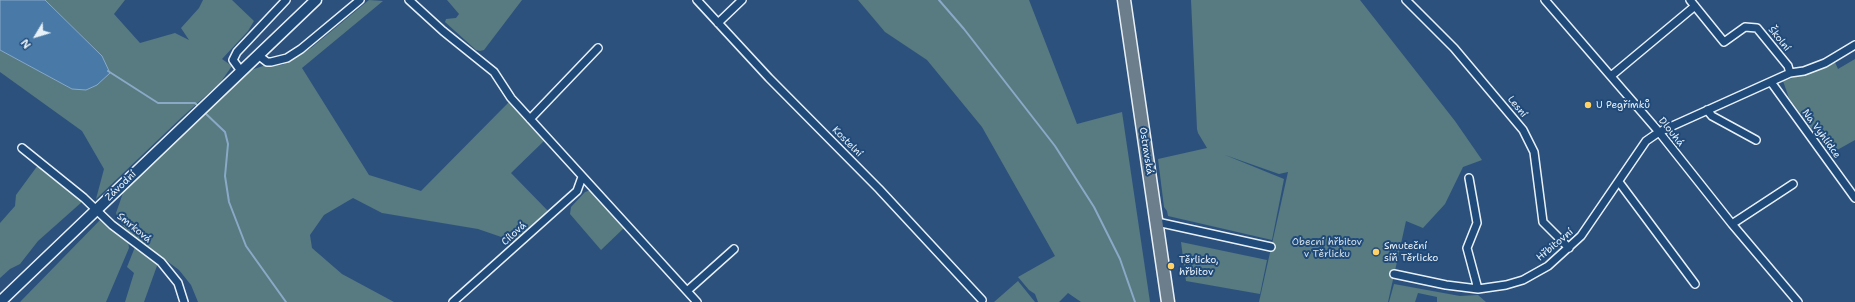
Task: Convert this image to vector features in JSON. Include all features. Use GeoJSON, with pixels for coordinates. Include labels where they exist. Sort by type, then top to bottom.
{"type":"FeatureCollection","features":[{"type":"Feature","properties":{"kind":"main road","name":"Závodní"},"geometry":{"type":"LineString","coordinates":[[0,302],[316,0]]}},
{"type":"Feature","properties":{"kind":"main road","name":"Ostravská"},"geometry":{"type":"LineString","coordinates":[[1124,0],[1168,302]]}},
{"type":"Feature","properties":{"kind":"street"},"geometry":{"type":"LineString","coordinates":[[241,71],[233,60],[237,52],[286,0]]}},
{"type":"Feature","properties":{"kind":"street"},"geometry":{"type":"LineString","coordinates":[[258,55],[267,62],[287,58],[301,49],[360,0]]}},
{"type":"Feature","properties":{"kind":"street"},"geometry":{"type":"LineString","coordinates":[[409,0],[443,31],[494,72],[511,98],[530,120],[697,302]]}},
{"type":"Feature","properties":{"kind":"street","name":"Kostelní"},"geometry":{"type":"LineString","coordinates":[[697,0],[769,78],[879,189],[982,300]]}},
{"type":"Feature","properties":{"kind":"street"},"geometry":{"type":"LineString","coordinates":[[718,23],[742,0]]}},
{"type":"Feature","properties":{"kind":"street","name":"Lesní"},"geometry":{"type":"LineString","coordinates":[[1406,0],[1454,48],[1523,130],[1534,152],[1543,222],[1569,248]]}},
{"type":"Feature","properties":{"kind":"street","name":"Dlouhá"},"geometry":{"type":"LineString","coordinates":[[1545,0],[1659,132],[1732,224],[1798,302]]}},
{"type":"Feature","properties":{"kind":"street","name":"Školní"},"geometry":{"type":"LineString","coordinates":[[1690,0],[1724,42],[1746,28],[1751,26],[1757,28],[1788,66],[1790,73]]}},
{"type":"Feature","properties":{"kind":"street"},"geometry":{"type":"LineString","coordinates":[[1611,76],[1695,6]]}},
{"type":"Feature","properties":{"kind":"street"},"geometry":{"type":"LineString","coordinates":[[1659,132],[1790,73],[1804,71],[1825,63],[1855,45]]}},
{"type":"Feature","properties":{"kind":"street"},"geometry":{"type":"LineString","coordinates":[[530,120],[598,48]]}},
{"type":"Feature","properties":{"kind":"street","name":"Na Vyhlídce"},"geometry":{"type":"LineString","coordinates":[[1772,82],[1855,198]]}},
{"type":"Feature","properties":{"kind":"street"},"geometry":{"type":"LineString","coordinates":[[1708,110],[1712,116],[1756,140]]}},
{"type":"Feature","properties":{"kind":"street","name":"Hřbitovní"},"geometry":{"type":"LineString","coordinates":[[1394,274],[1446,285],[1478,289],[1506,285],[1523,280],[1548,266],[1581,236],[1646,141],[1659,132]]}},
{"type":"Feature","properties":{"kind":"street","name":"Smrková"},"geometry":{"type":"LineString","coordinates":[[22,148],[97,209],[112,225],[161,262],[178,282],[184,302]]}},
{"type":"Feature","properties":{"kind":"street","name":"Cílová"},"geometry":{"type":"LineString","coordinates":[[453,302],[577,191],[582,177]]}},
{"type":"Feature","properties":{"kind":"street"},"geometry":{"type":"LineString","coordinates":[[1469,178],[1477,223],[1467,248],[1478,289]]}},
{"type":"Feature","properties":{"kind":"street"},"geometry":{"type":"LineString","coordinates":[[1619,182],[1696,284]]}},
{"type":"Feature","properties":{"kind":"street"},"geometry":{"type":"LineString","coordinates":[[1732,224],[1793,184]]}},
{"type":"Feature","properties":{"kind":"street"},"geometry":{"type":"LineString","coordinates":[[1157,222],[1271,247]]}},
{"type":"Feature","properties":{"kind":"street"},"geometry":{"type":"LineString","coordinates":[[687,291],[734,249]]}},
{"type":"Feature","properties":{"kind":"green space"},"geometry":{"type":"Polygon","coordinates":[[[45,0],[125,0],[114,14],[140,43],[175,33],[189,40],[181,28],[199,8],[203,0],[232,0],[254,21],[248,31],[222,59],[232,66],[220,83],[96,199],[104,169],[82,131],[0,72],[0,50],[72,89],[102,56],[45,0]]]}},
{"type":"Feature","properties":{"kind":"green space"},"geometry":{"type":"Polygon","coordinates":[[[369,0],[383,1],[302,68],[369,175],[421,191],[509,102],[545,140],[511,173],[549,212],[516,242],[478,229],[382,213],[353,198],[324,215],[310,235],[312,248],[342,274],[394,302],[198,302],[191,285],[179,270],[128,232],[119,220],[116,213],[124,190],[248,71],[263,66],[282,65],[311,48],[369,0]]]}},
{"type":"Feature","properties":{"kind":"green space"},"geometry":{"type":"Polygon","coordinates":[[[447,0],[522,0],[484,50],[480,51],[476,50],[445,22],[446,19],[456,18],[459,14],[447,0]]]}},
{"type":"Feature","properties":{"kind":"green space"},"geometry":{"type":"Polygon","coordinates":[[[858,0],[1029,0],[1077,124],[1122,112],[1150,302],[1081,302],[1068,293],[1059,302],[1038,302],[1035,294],[1029,290],[1018,277],[1055,256],[982,127],[927,60],[885,32],[858,0]]]}},
{"type":"Feature","properties":{"kind":"green space","name":"Obecní hřbitov v Těrlicku"},"geometry":{"type":"Polygon","coordinates":[[[1191,0],[1360,0],[1455,121],[1482,160],[1463,167],[1445,204],[1423,228],[1406,221],[1388,302],[1259,302],[1288,172],[1279,174],[1225,155],[1284,179],[1272,240],[1168,216],[1164,207],[1158,159],[1207,148],[1197,129],[1191,0]]]}},
{"type":"Feature","properties":{"kind":"green space"},"geometry":{"type":"Polygon","coordinates":[[[1855,59],[1855,140],[1830,154],[1789,98],[1783,81],[1810,72],[1834,60],[1838,69],[1855,59]]]}},
{"type":"Feature","properties":{"kind":"green space"},"geometry":{"type":"Polygon","coordinates":[[[38,165],[83,201],[38,241],[20,264],[10,269],[0,278],[0,223],[15,206],[16,195],[38,165]]]}},
{"type":"Feature","properties":{"kind":"green space"},"geometry":{"type":"Polygon","coordinates":[[[591,191],[625,227],[601,250],[570,214],[571,207],[585,192],[591,191]]]}},
{"type":"Feature","properties":{"kind":"green space"},"geometry":{"type":"Polygon","coordinates":[[[102,218],[128,241],[129,248],[106,302],[20,302],[102,218]]]}},
{"type":"Feature","properties":{"kind":"green space"},"geometry":{"type":"Polygon","coordinates":[[[1181,242],[1267,260],[1260,294],[1186,281],[1181,242]]]}},
{"type":"Feature","properties":{"kind":"green space"},"geometry":{"type":"Polygon","coordinates":[[[135,247],[158,263],[144,302],[125,302],[134,273],[127,267],[135,247]]]}},
{"type":"Feature","properties":{"kind":"green space"},"geometry":{"type":"Polygon","coordinates":[[[1018,281],[1035,302],[994,302],[1018,281]]]}},
{"type":"Feature","properties":{"kind":"green space"},"geometry":{"type":"Polygon","coordinates":[[[1394,284],[1460,296],[1478,295],[1486,302],[1437,302],[1437,297],[1418,293],[1415,302],[1389,302],[1394,284]]]}},
{"type":"Feature","properties":{"kind":"water"},"geometry":{"type":"Polygon","coordinates":[[[0,0],[45,0],[102,56],[110,73],[97,85],[86,90],[72,89],[0,50],[0,0]]]}},
{"type":"Feature","properties":{"kind":"waterway"},"geometry":{"type":"LineString","coordinates":[[939,0],[964,29],[1055,146],[1094,207],[1120,259],[1135,302]]}},
{"type":"Feature","properties":{"kind":"waterway"},"geometry":{"type":"LineString","coordinates":[[108,71],[158,103],[195,103],[199,107]]}},
{"type":"Feature","properties":{"kind":"waterway"},"geometry":{"type":"LineString","coordinates":[[203,111],[225,132],[228,144],[225,176],[229,202],[246,246],[286,302]]}},
{"type":"Feature","properties":{"kind":"place","name":"U Pegřímků"},"geometry":{"type":"Point","coordinates":[1588,105]}},
{"type":"Feature","properties":{"kind":"place","name":"Smuteční síň Těrlicko"},"geometry":{"type":"Point","coordinates":[1376,252]}},
{"type":"Feature","properties":{"kind":"place","name":"Těrlicko, hřbitov"},"geometry":{"type":"Point","coordinates":[1171,266]}}]}
